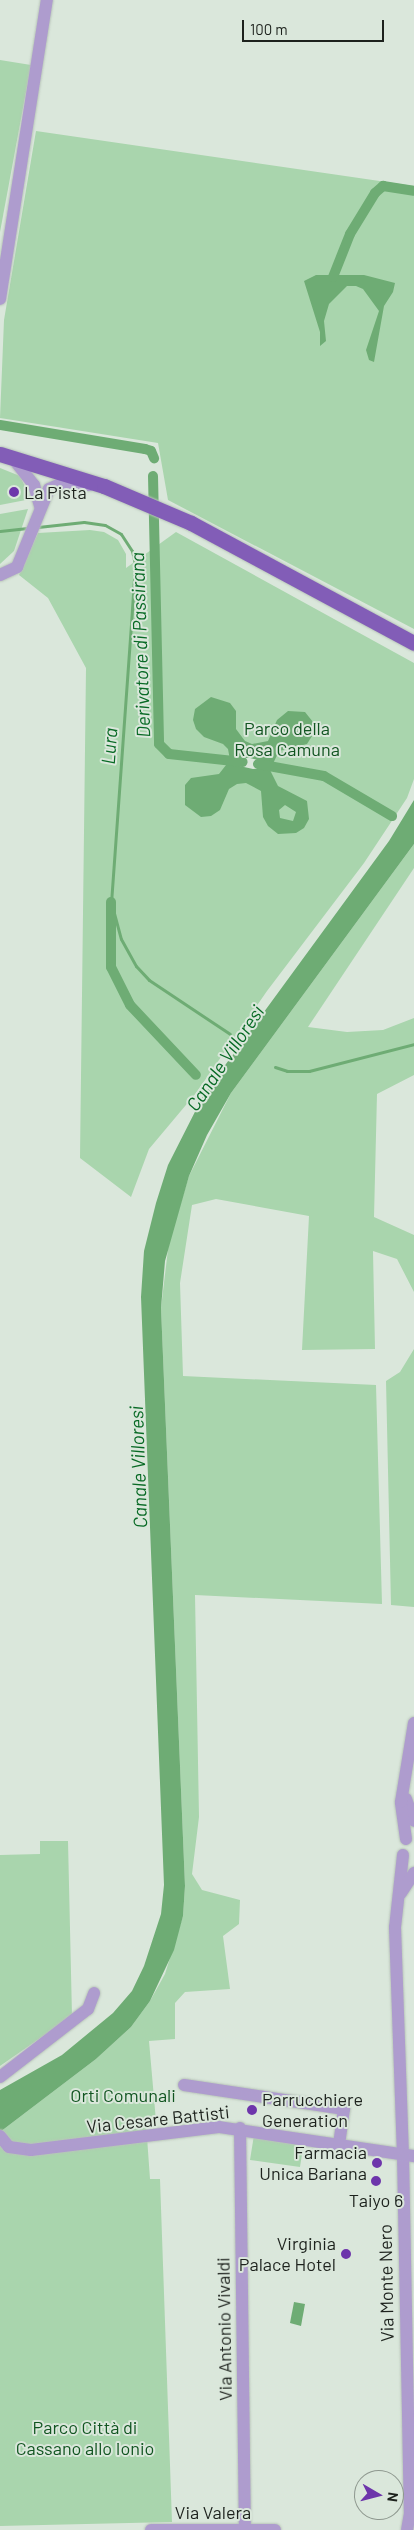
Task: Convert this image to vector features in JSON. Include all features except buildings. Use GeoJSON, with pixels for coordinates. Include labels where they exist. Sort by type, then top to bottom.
{"type":"FeatureCollection","features":[{"type":"Feature","properties":{"kind":"main road"},"geometry":{"type":"LineString","coordinates":[[6,456],[104,486],[191,524],[414,643]]}},
{"type":"Feature","properties":{"kind":"street"},"geometry":{"type":"LineString","coordinates":[[0,299],[47,0]]}},
{"type":"Feature","properties":{"kind":"street"},"geometry":{"type":"LineString","coordinates":[[6,456],[34,485],[40,506]]}},
{"type":"Feature","properties":{"kind":"street"},"geometry":{"type":"LineString","coordinates":[[0,575],[17,567],[29,540],[40,506],[49,489],[60,484],[104,486]]}},
{"type":"Feature","properties":{"kind":"street"},"geometry":{"type":"LineString","coordinates":[[410,1836],[401,1812],[414,1723]]}},
{"type":"Feature","properties":{"kind":"street"},"geometry":{"type":"LineString","coordinates":[[404,1789],[414,1821]]}},
{"type":"Feature","properties":{"kind":"street","name":"Via Monte Nero"},"geometry":{"type":"LineString","coordinates":[[407,2530],[412,2519],[408,2155],[396,2009],[398,1902],[403,1855],[410,1836]]}},
{"type":"Feature","properties":{"kind":"street"},"geometry":{"type":"LineString","coordinates":[[403,1855],[414,1866]]}},
{"type":"Feature","properties":{"kind":"street","name":"Via Monte Nero"},"geometry":{"type":"LineString","coordinates":[[398,1902],[414,1873]]}},
{"type":"Feature","properties":{"kind":"street"},"geometry":{"type":"LineString","coordinates":[[0,2076],[88,2010],[94,1993]]}},
{"type":"Feature","properties":{"kind":"street"},"geometry":{"type":"LineString","coordinates":[[184,2085],[344,2109],[339,2144]]}},
{"type":"Feature","properties":{"kind":"street","name":"Via Cesare Battisti"},"geometry":{"type":"LineString","coordinates":[[2,2139],[14,2149],[31,2150],[210,2128],[240,2128],[408,2155]]}},
{"type":"Feature","properties":{"kind":"street","name":"Via Antonio Vivaldi"},"geometry":{"type":"LineString","coordinates":[[240,2128],[245,2529]]}},
{"type":"Feature","properties":{"kind":"street","name":"Via Valera"},"geometry":{"type":"LineString","coordinates":[[151,2530],[275,2530]]}},
{"type":"Feature","properties":{"kind":"green space"},"geometry":{"type":"Polygon","coordinates":[[[0,60],[31,65],[0,232],[0,60]]]}},
{"type":"Feature","properties":{"kind":"green space"},"geometry":{"type":"Polygon","coordinates":[[[36,131],[414,186],[414,629],[168,500],[158,443],[0,418],[4,320],[36,131]]]}},
{"type":"Feature","properties":{"kind":"green space","name":"La Pista"},"geometry":{"type":"Polygon","coordinates":[[[0,468],[20,476],[31,499],[0,505],[0,468]]]}},
{"type":"Feature","properties":{"kind":"green space"},"geometry":{"type":"Polygon","coordinates":[[[28,509],[14,551],[0,564],[0,514],[28,509]]]}},
{"type":"Feature","properties":{"kind":"green space","name":"Parco della Rosa Camuna"},"geometry":{"type":"Polygon","coordinates":[[[90,530],[104,532],[118,540],[126,554],[126,568],[176,532],[414,663],[414,779],[407,798],[364,863],[267,991],[196,1093],[149,1149],[131,1197],[80,1158],[86,668],[48,598],[19,575],[38,533],[90,530]]]}},
{"type":"Feature","properties":{"kind":"green space"},"geometry":{"type":"Polygon","coordinates":[[[414,844],[414,868],[308,1027],[347,1032],[383,1030],[414,1018],[414,1075],[377,1094],[374,1217],[414,1235],[414,1292],[397,1259],[373,1251],[375,1349],[302,1350],[309,1216],[216,1199],[192,1205],[180,1283],[183,1376],[376,1385],[382,1604],[195,1595],[199,1817],[192,1874],[202,1890],[240,1900],[239,1924],[223,1936],[230,1989],[185,1992],[175,2003],[175,2039],[149,2041],[156,2121],[146,2123],[150,2179],[160,2179],[172,2522],[0,2526],[0,2132],[96,2059],[131,2027],[150,2001],[165,1974],[183,1916],[185,1886],[161,1308],[169,1241],[189,1176],[231,1093],[414,844]]]}},
{"type":"Feature","properties":{"kind":"green space"},"geometry":{"type":"Polygon","coordinates":[[[414,1349],[414,1607],[391,1605],[386,1381],[400,1372],[414,1349]]]}},
{"type":"Feature","properties":{"kind":"green space"},"geometry":{"type":"Polygon","coordinates":[[[40,1841],[68,1841],[72,2016],[0,2066],[0,1855],[40,1854],[40,1841]]]}},
{"type":"Feature","properties":{"kind":"green space"},"geometry":{"type":"Polygon","coordinates":[[[254,2135],[304,2141],[300,2167],[250,2160],[254,2135]]]}},
{"type":"Feature","properties":{"kind":"shaded area"},"geometry":{"type":"Polygon","coordinates":[[[316,275],[364,275],[395,283],[393,292],[384,306],[374,362],[369,360],[366,350],[379,311],[363,289],[356,286],[347,286],[329,304],[324,321],[326,341],[320,346],[320,332],[304,281],[316,275]]]}},
{"type":"Feature","properties":{"kind":"shaded area"},"geometry":{"type":"Polygon","coordinates":[[[211,697],[230,703],[236,711],[236,729],[245,741],[252,744],[268,741],[277,720],[288,711],[305,712],[313,722],[312,736],[307,744],[279,751],[270,770],[278,786],[307,801],[309,819],[304,828],[296,833],[278,834],[268,826],[263,817],[261,791],[246,783],[237,784],[229,789],[220,810],[211,816],[201,817],[185,805],[185,785],[191,778],[219,774],[230,760],[228,749],[223,744],[204,737],[196,729],[193,720],[195,709],[211,697]],[[285,805],[279,810],[280,818],[293,821],[296,812],[285,805]]]}},
{"type":"Feature","properties":{"kind":"shaded area"},"geometry":{"type":"Polygon","coordinates":[[[414,800],[414,844],[231,1093],[207,1135],[189,1176],[165,1261],[161,1308],[185,1886],[183,1916],[174,1950],[150,2001],[131,2027],[96,2059],[0,2132],[0,2090],[62,2055],[113,2013],[132,1991],[144,1966],[161,1914],[164,1885],[141,1297],[144,1251],[156,1203],[168,1165],[204,1094],[389,841],[414,800]]]}},
{"type":"Feature","properties":{"kind":"shaded area"},"geometry":{"type":"Polygon","coordinates":[[[294,2302],[305,2304],[301,2326],[290,2323],[294,2302]]]}},
{"type":"Feature","properties":{"kind":"pier"},"geometry":{"type":"Polygon","coordinates":[[[227,758],[250,758],[274,764],[273,768],[253,769],[226,763],[227,758]]]}},
{"type":"Feature","properties":{"kind":"waterway"},"geometry":{"type":"LineString","coordinates":[[333,277],[350,234],[375,193],[383,186],[414,191]]}},
{"type":"Feature","properties":{"kind":"waterway","name":"Derivatore di Passirana"},"geometry":{"type":"LineString","coordinates":[[0,425],[145,449],[151,451],[154,458]]}},
{"type":"Feature","properties":{"kind":"waterway","name":"Derivatore di Passirana"},"geometry":{"type":"LineString","coordinates":[[153,476],[159,744],[169,754],[243,762]]}},
{"type":"Feature","properties":{"kind":"waterway","name":"Lura"},"geometry":{"type":"LineString","coordinates":[[38,527],[84,522],[105,525],[121,534],[132,551],[135,564],[111,902],[121,939],[136,966],[149,980],[230,1034]]}},
{"type":"Feature","properties":{"kind":"waterway","name":"Lura"},"geometry":{"type":"LineString","coordinates":[[0,531],[30,528]]}},
{"type":"Feature","properties":{"kind":"waterway","name":"Derivatore di Passirana"},"geometry":{"type":"LineString","coordinates":[[258,764],[324,776],[392,816]]}},
{"type":"Feature","properties":{"kind":"waterway","name":"Canale Villoresi"},"geometry":{"type":"LineString","coordinates":[[111,902],[111,967],[130,1005],[196,1075]]}},
{"type":"Feature","properties":{"kind":"waterway","name":"Lura"},"geometry":{"type":"LineString","coordinates":[[275,1067],[287,1071],[309,1071],[414,1044]]}},
{"type":"Feature","properties":{"kind":"place","name":"La Pista"},"geometry":{"type":"Point","coordinates":[14,492]}},
{"type":"Feature","properties":{"kind":"place","name":"Parrucchiere Generation"},"geometry":{"type":"Point","coordinates":[252,2110]}},
{"type":"Feature","properties":{"kind":"place","name":"Farmacia Unica Bariana"},"geometry":{"type":"Point","coordinates":[377,2163]}},
{"type":"Feature","properties":{"kind":"place","name":"Taiyo 6"},"geometry":{"type":"Point","coordinates":[376,2181]}},
{"type":"Feature","properties":{"kind":"place","name":"Virginia Palace Hotel"},"geometry":{"type":"Point","coordinates":[346,2254]}},
{"type":"Feature","properties":{"kind":"park label","name":"Orti Comunali"},"geometry":{"type":"Point","coordinates":[123,2095]}},
{"type":"Feature","properties":{"kind":"park label","name":"Parco Città di Cassano allo Ionio"},"geometry":{"type":"Point","coordinates":[85,2438]}}]}
